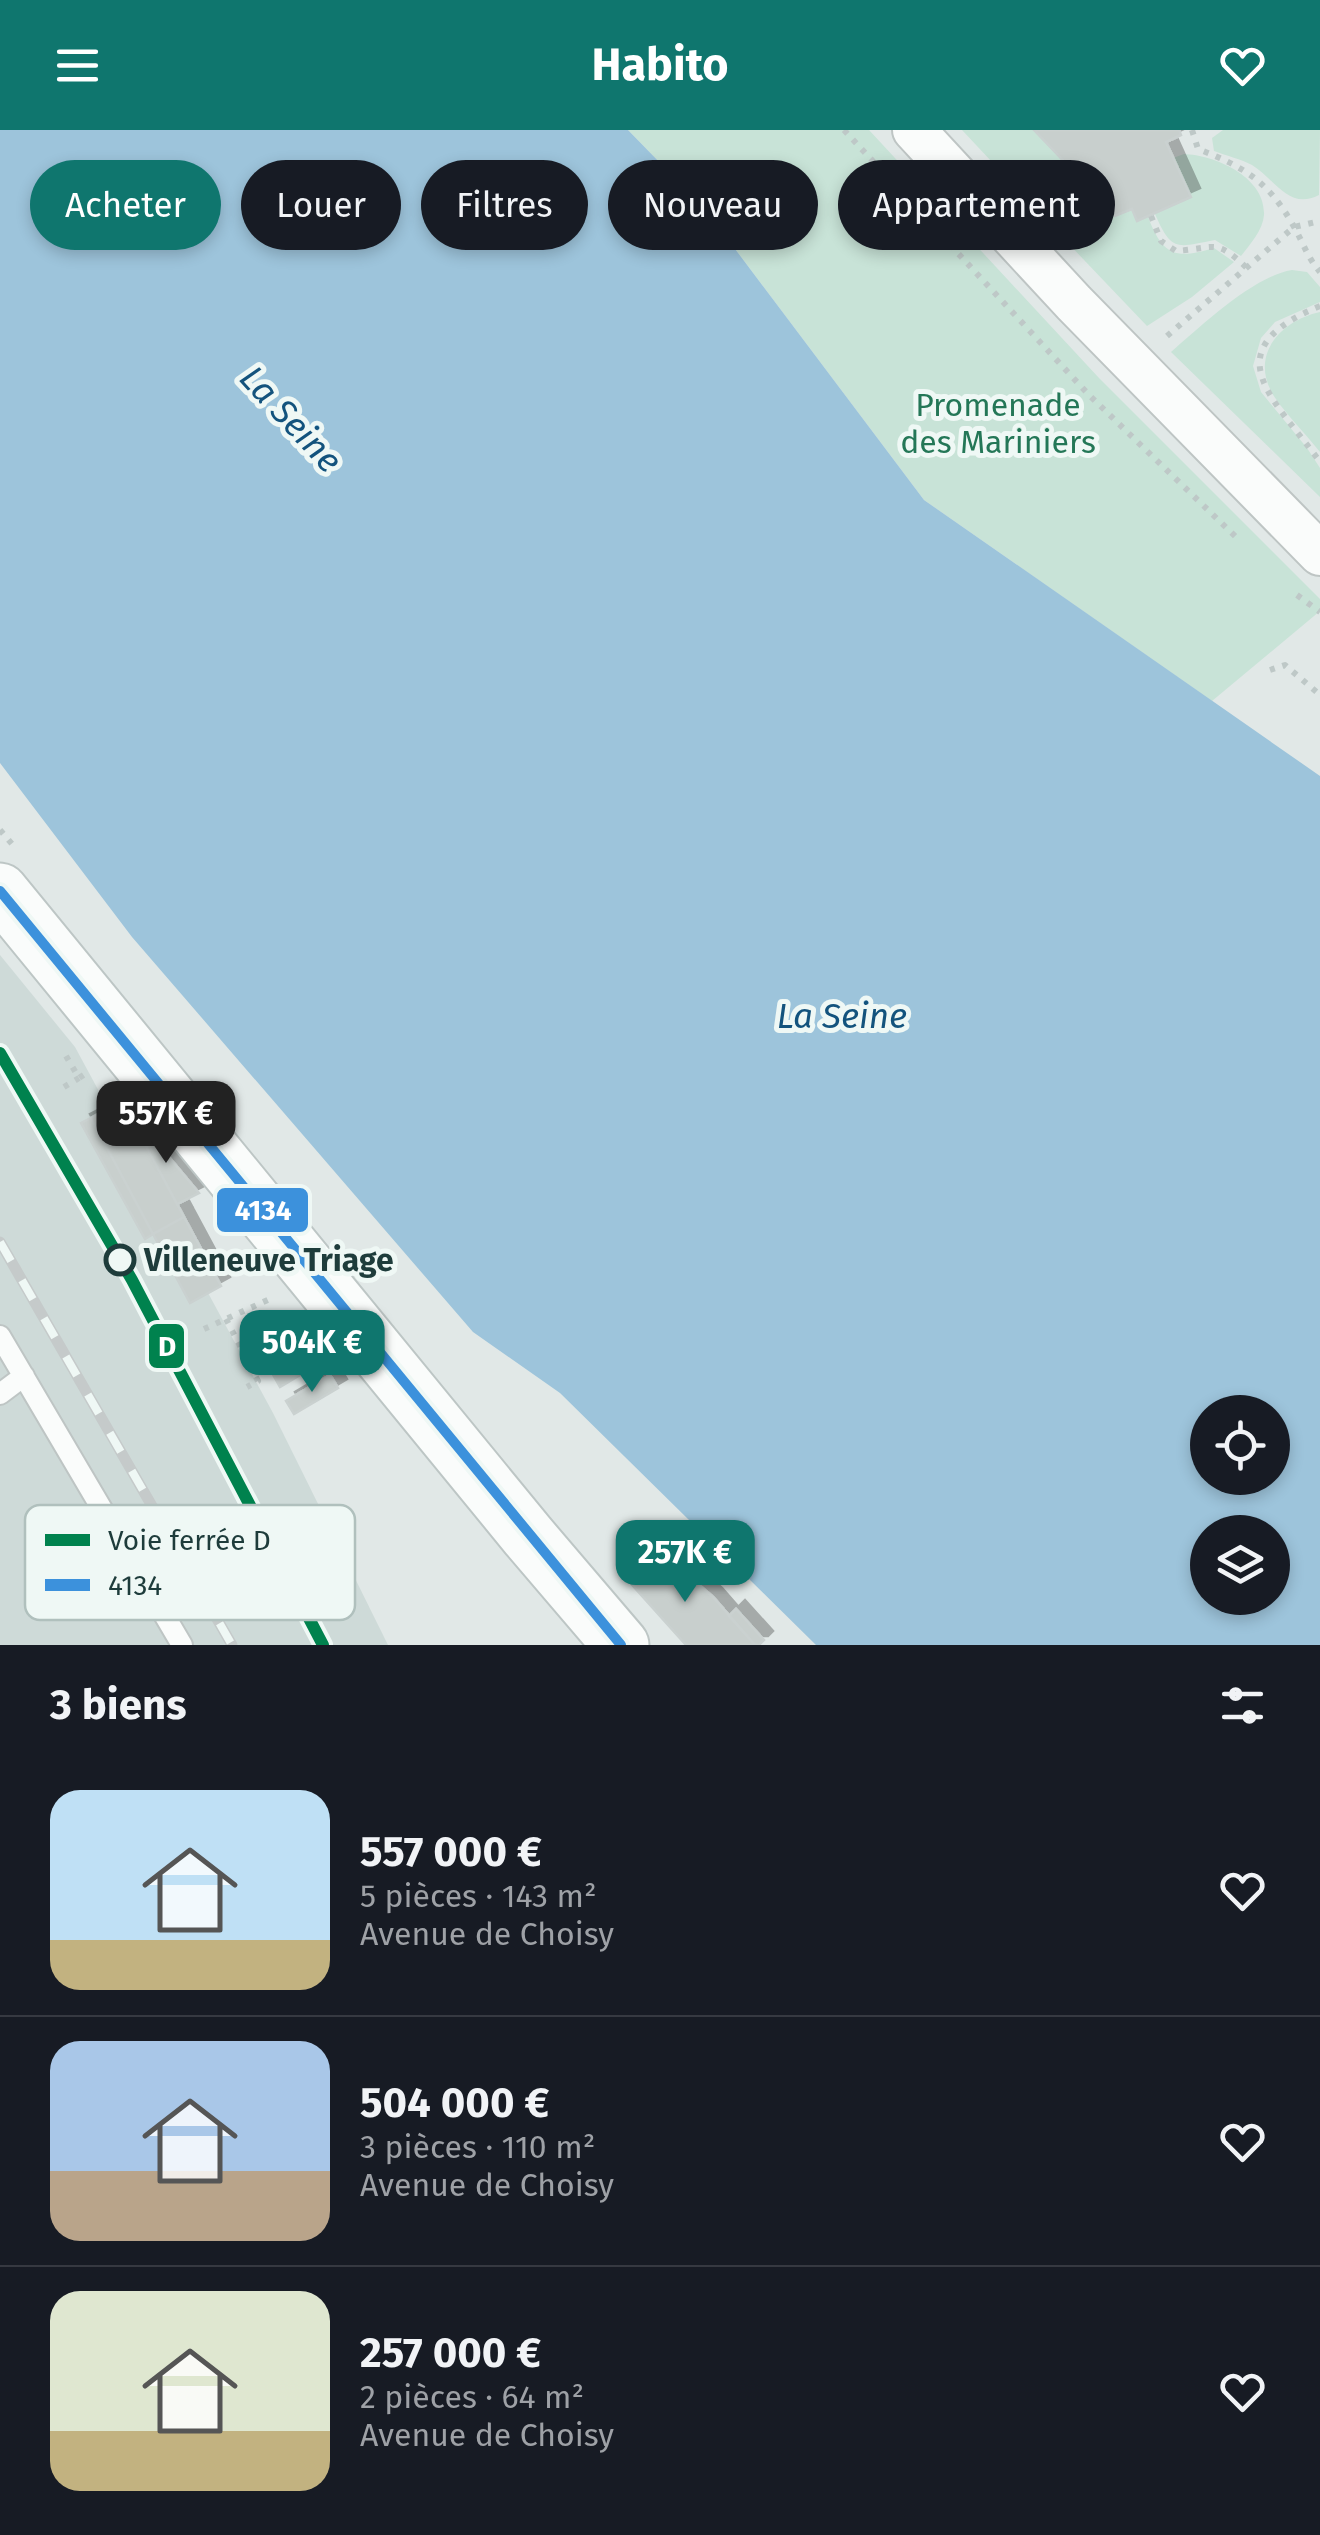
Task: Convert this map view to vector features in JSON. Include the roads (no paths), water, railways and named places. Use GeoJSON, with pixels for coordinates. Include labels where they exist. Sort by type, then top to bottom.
{"type":"FeatureCollection","features":[{"type":"Feature","properties":{"kind":"main road"},"geometry":{"type":"LineString","coordinates":[[0,891],[226,1164],[309,1271],[621,1645]]}},
{"type":"Feature","properties":{"kind":"street"},"geometry":{"type":"LineString","coordinates":[[914,130],[1074,303],[1320,554]]}},
{"type":"Feature","properties":{"kind":"lane"},"geometry":{"type":"LineString","coordinates":[[0,1336],[100,1505]]}},
{"type":"Feature","properties":{"kind":"lane"},"geometry":{"type":"LineString","coordinates":[[0,1394],[24,1376]]}},
{"type":"Feature","properties":{"kind":"lane"},"geometry":{"type":"LineString","coordinates":[[167,1620],[182,1645]]}},
{"type":"Feature","properties":{"kind":"water","name":"La Seine"},"geometry":{"type":"Polygon","coordinates":[[[0,130],[628,130],[657,160],[608,160],[608,250],[736,250],[924,500],[1320,776],[1320,1645],[816,1645],[560,1393],[473,1332],[132,937],[0,763],[0,130]]]}},
{"type":"Feature","properties":{"kind":"railway"},"geometry":{"type":"LineString","coordinates":[[0,1242],[151,1505]]}},
{"type":"Feature","properties":{"kind":"railway"},"geometry":{"type":"LineString","coordinates":[[218,1620],[232,1645]]}},
{"type":"Feature","properties":{"kind":"rail line","name":"D"},"geometry":{"type":"LineString","coordinates":[[0,1053],[132,1280],[250,1505]]}},
{"type":"Feature","properties":{"kind":"rail line","name":"D"},"geometry":{"type":"LineString","coordinates":[[310,1620],[323,1645]]}},
{"type":"Feature","properties":{"kind":"place","name":"Villeneuve Triage"},"geometry":{"type":"Point","coordinates":[120,1260]}},
{"type":"Feature","properties":{"kind":"park label","name":"Promenade des Mariniers"},"geometry":{"type":"Point","coordinates":[998,424]}}]}
